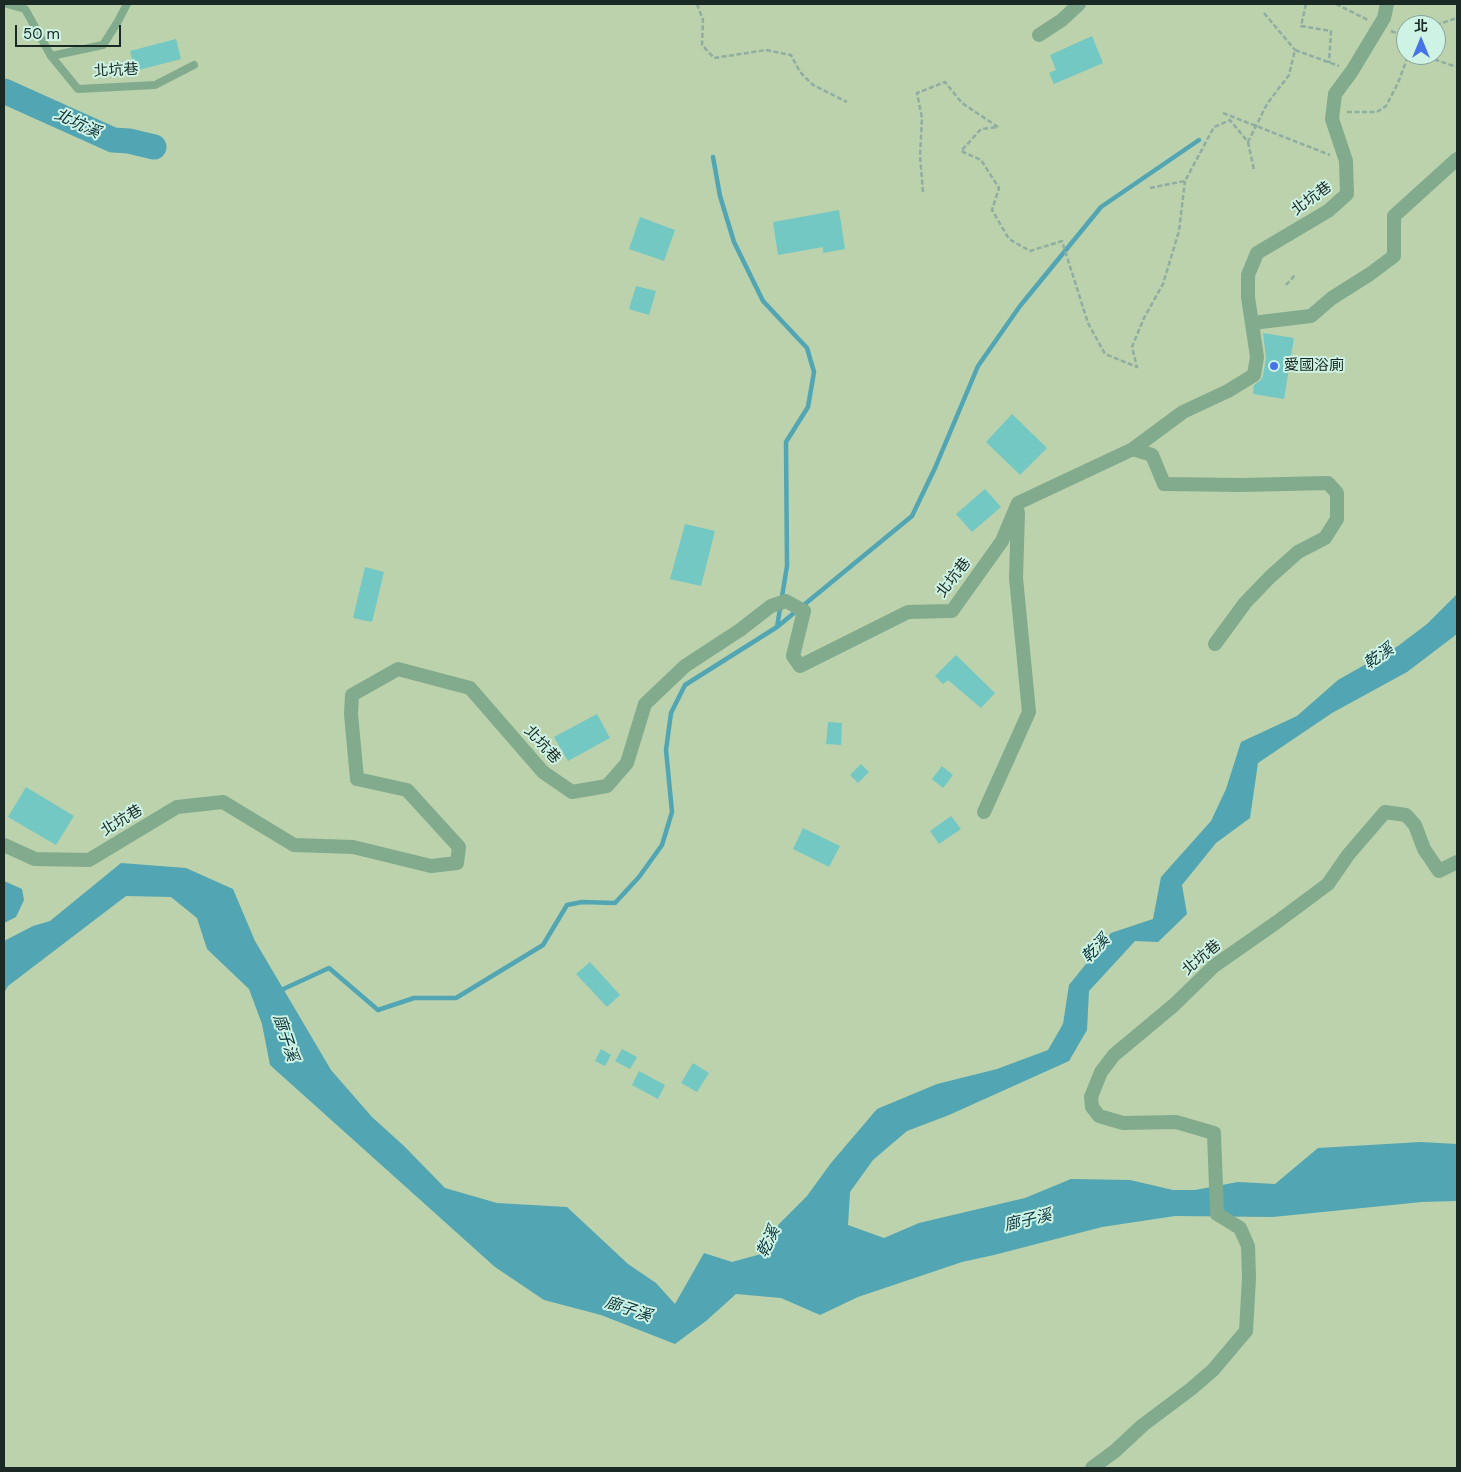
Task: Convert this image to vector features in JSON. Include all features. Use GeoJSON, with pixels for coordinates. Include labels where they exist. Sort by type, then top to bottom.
{"type":"FeatureCollection","features":[{"type":"Feature","properties":{"kind":"street"},"geometry":{"type":"LineString","coordinates":[[1040,35],[1062,20],[1079,4]]}},
{"type":"Feature","properties":{"kind":"street","name":"北坑巷"},"geometry":{"type":"LineString","coordinates":[[4,845],[35,859],[89,860],[177,807],[223,802],[294,845],[353,847],[430,866],[457,863],[459,847],[407,790],[358,779],[351,714],[352,695],[398,669],[470,688],[542,772],[572,792],[607,786],[627,763],[645,704],[685,666],[740,630],[771,606],[786,601],[804,610],[793,656],[800,666],[908,612],[952,610],[1002,541],[1018,503],[1133,449],[1183,412],[1228,391],[1254,375],[1257,357],[1248,297],[1248,275],[1257,253],[1328,211],[1347,194],[1346,162],[1332,118],[1335,94],[1352,71],[1384,18],[1387,4]]}},
{"type":"Feature","properties":{"kind":"street"},"geometry":{"type":"LineString","coordinates":[[1252,323],[1311,316],[1332,298],[1394,256],[1394,216],[1457,159]]}},
{"type":"Feature","properties":{"kind":"street"},"geometry":{"type":"LineString","coordinates":[[1133,449],[1152,455],[1164,484],[1328,483],[1337,493],[1337,519],[1325,538],[1298,552],[1270,577],[1245,603],[1215,644]]}},
{"type":"Feature","properties":{"kind":"street"},"geometry":{"type":"LineString","coordinates":[[984,812],[1029,712],[1016,578],[1018,503]]}},
{"type":"Feature","properties":{"kind":"street","name":"北坑巷"},"geometry":{"type":"LineString","coordinates":[[1092,1468],[1213,1370],[1246,1331],[1249,1278],[1248,1246],[1240,1228],[1217,1214],[1214,1133],[1176,1122],[1122,1123],[1099,1116],[1092,1107],[1091,1097],[1101,1072],[1114,1055],[1174,1005],[1214,966],[1328,884],[1348,855],[1385,812],[1406,815],[1415,825],[1424,849],[1439,871],[1457,862]]}},
{"type":"Feature","properties":{"kind":"lane","name":"北坑巷"},"geometry":{"type":"LineString","coordinates":[[7,4],[26,9],[51,56],[78,89],[155,85],[194,65]]}},
{"type":"Feature","properties":{"kind":"lane","name":"北坑巷"},"geometry":{"type":"LineString","coordinates":[[51,56],[103,45],[127,4]]}},
{"type":"Feature","properties":{"kind":"path"},"geometry":{"type":"LineString","coordinates":[[697,4],[703,20],[702,45],[714,58],[766,50],[791,55],[800,72],[813,85],[847,102]]}},
{"type":"Feature","properties":{"kind":"path"},"geometry":{"type":"LineString","coordinates":[[1306,4],[1301,26],[1331,31],[1330,63]]}},
{"type":"Feature","properties":{"kind":"path"},"geometry":{"type":"LineString","coordinates":[[1336,4],[1379,25]]}},
{"type":"Feature","properties":{"kind":"path"},"geometry":{"type":"LineString","coordinates":[[1264,13],[1295,50],[1352,71]]}},
{"type":"Feature","properties":{"kind":"path"},"geometry":{"type":"LineString","coordinates":[[1248,142],[1267,104],[1289,75],[1295,50]]}},
{"type":"Feature","properties":{"kind":"path"},"geometry":{"type":"LineString","coordinates":[[1333,112],[1377,112],[1386,106],[1398,83],[1407,59],[1430,58],[1457,67]]}},
{"type":"Feature","properties":{"kind":"path"},"geometry":{"type":"LineString","coordinates":[[923,192],[920,156],[922,118],[918,93],[945,82],[962,103],[998,127],[981,129],[962,151],[981,160],[999,188],[992,210],[1008,239],[1030,251],[1062,241],[1088,323],[1105,354],[1137,366],[1132,347],[1144,318],[1163,284],[1179,231],[1185,181],[1214,127],[1230,120],[1248,142],[1254,170]]}},
{"type":"Feature","properties":{"kind":"path"},"geometry":{"type":"LineString","coordinates":[[1223,113],[1346,162]]}},
{"type":"Feature","properties":{"kind":"path"},"geometry":{"type":"LineString","coordinates":[[1150,188],[1185,181]]}},
{"type":"Feature","properties":{"kind":"path"},"geometry":{"type":"LineString","coordinates":[[1286,285],[1296,275]]}},
{"type":"Feature","properties":{"kind":"green space"},"geometry":{"type":"Polygon","coordinates":[[[4,4],[1457,4],[1457,1468],[4,1468],[4,4]]]}},
{"type":"Feature","properties":{"kind":"water"},"geometry":{"type":"Polygon","coordinates":[[[1457,594],[1457,634],[1407,672],[1332,713],[1258,763],[1250,818],[1216,843],[1182,885],[1187,914],[1158,942],[1135,941],[1089,991],[1087,1030],[1069,1061],[949,1115],[907,1131],[873,1160],[850,1192],[848,1225],[884,1238],[919,1223],[1025,1198],[1071,1179],[1130,1180],[1173,1190],[1195,1190],[1238,1182],[1275,1184],[1318,1148],[1421,1142],[1457,1144],[1457,1201],[1422,1202],[1273,1217],[1175,1216],[1102,1227],[962,1262],[858,1297],[820,1315],[781,1298],[736,1294],[706,1321],[675,1344],[601,1315],[544,1300],[495,1267],[270,1065],[262,1024],[249,989],[207,949],[197,918],[171,897],[126,896],[8,986],[4,993],[4,941],[33,926],[50,921],[121,863],[186,868],[233,889],[255,941],[331,1070],[372,1117],[404,1146],[445,1188],[497,1203],[567,1207],[628,1264],[656,1283],[675,1304],[704,1253],[732,1262],[761,1254],[779,1224],[807,1196],[831,1163],[877,1109],[937,1084],[997,1069],[1048,1050],[1063,1024],[1069,985],[1111,933],[1153,919],[1161,877],[1211,821],[1226,789],[1241,742],[1297,716],[1338,680],[1398,646],[1427,624],[1457,594]]]}},
{"type":"Feature","properties":{"kind":"water"},"geometry":{"type":"Polygon","coordinates":[[[4,881],[22,889],[24,900],[16,917],[4,923],[4,881]]]}},
{"type":"Feature","properties":{"kind":"building"},"geometry":{"type":"Polygon","coordinates":[[[1092,36],[1103,63],[1054,84],[1049,73],[1056,70],[1050,55],[1092,36]]]}},
{"type":"Feature","properties":{"kind":"building"},"geometry":{"type":"Polygon","coordinates":[[[176,39],[181,59],[135,71],[130,51],[176,39]]]}},
{"type":"Feature","properties":{"kind":"building"},"geometry":{"type":"Polygon","coordinates":[[[839,210],[845,249],[823,253],[823,247],[778,255],[773,222],[839,210]]]}},
{"type":"Feature","properties":{"kind":"building"},"geometry":{"type":"Polygon","coordinates":[[[640,217],[675,230],[664,261],[629,249],[640,217]]]}},
{"type":"Feature","properties":{"kind":"building"},"geometry":{"type":"Polygon","coordinates":[[[636,286],[656,291],[649,315],[629,309],[636,286]]]}},
{"type":"Feature","properties":{"kind":"building","name":"愛國浴廁"},"geometry":{"type":"Polygon","coordinates":[[[1263,333],[1294,338],[1284,399],[1253,394],[1254,385],[1263,376],[1266,358],[1263,333]]]}},
{"type":"Feature","properties":{"kind":"building"},"geometry":{"type":"Polygon","coordinates":[[[1012,414],[1047,448],[1020,475],[986,442],[1012,414]]]}},
{"type":"Feature","properties":{"kind":"building"},"geometry":{"type":"Polygon","coordinates":[[[985,489],[1001,507],[972,532],[956,514],[985,489]]]}},
{"type":"Feature","properties":{"kind":"building"},"geometry":{"type":"Polygon","coordinates":[[[685,524],[715,531],[701,586],[670,579],[685,524]]]}},
{"type":"Feature","properties":{"kind":"building"},"geometry":{"type":"Polygon","coordinates":[[[365,567],[384,572],[372,622],[353,618],[365,567]]]}},
{"type":"Feature","properties":{"kind":"building"},"geometry":{"type":"Polygon","coordinates":[[[956,655],[995,693],[981,708],[948,680],[943,684],[935,676],[956,655]]]}},
{"type":"Feature","properties":{"kind":"building"},"geometry":{"type":"Polygon","coordinates":[[[597,714],[610,738],[568,761],[554,737],[597,714]]]}},
{"type":"Feature","properties":{"kind":"building"},"geometry":{"type":"Polygon","coordinates":[[[828,722],[842,723],[841,745],[826,744],[828,722]]]}},
{"type":"Feature","properties":{"kind":"building"},"geometry":{"type":"Polygon","coordinates":[[[861,764],[869,772],[858,783],[850,775],[861,764]]]}},
{"type":"Feature","properties":{"kind":"building"},"geometry":{"type":"Polygon","coordinates":[[[942,766],[953,775],[943,788],[932,779],[942,766]]]}},
{"type":"Feature","properties":{"kind":"building"},"geometry":{"type":"Polygon","coordinates":[[[26,787],[74,816],[56,845],[8,817],[26,787]]]}},
{"type":"Feature","properties":{"kind":"building"},"geometry":{"type":"Polygon","coordinates":[[[951,816],[961,829],[939,844],[930,831],[951,816]]]}},
{"type":"Feature","properties":{"kind":"building"},"geometry":{"type":"Polygon","coordinates":[[[803,828],[840,846],[829,867],[793,849],[803,828]]]}},
{"type":"Feature","properties":{"kind":"building"},"geometry":{"type":"Polygon","coordinates":[[[590,962],[620,995],[607,1007],[576,974],[590,962]]]}},
{"type":"Feature","properties":{"kind":"building"},"geometry":{"type":"Polygon","coordinates":[[[601,1049],[611,1055],[605,1066],[595,1061],[601,1049]]]}},
{"type":"Feature","properties":{"kind":"building"},"geometry":{"type":"Polygon","coordinates":[[[622,1049],[637,1057],[630,1069],[615,1061],[622,1049]]]}},
{"type":"Feature","properties":{"kind":"building"},"geometry":{"type":"Polygon","coordinates":[[[693,1063],[709,1073],[697,1092],[681,1083],[693,1063]]]}},
{"type":"Feature","properties":{"kind":"building"},"geometry":{"type":"Polygon","coordinates":[[[639,1071],[665,1085],[658,1099],[632,1085],[639,1071]]]}},
{"type":"Feature","properties":{"kind":"waterway","name":"北坑溪"},"geometry":{"type":"LineString","coordinates":[[4,91],[113,140],[129,141],[154,147]]}},
{"type":"Feature","properties":{"kind":"waterway"},"geometry":{"type":"LineString","coordinates":[[279,991],[329,968],[378,1010],[414,998],[456,998],[543,945],[567,905],[582,902],[615,903],[639,877],[662,845],[672,812],[666,750],[671,713],[685,685],[777,627],[912,516],[935,468],[978,366],[1020,306],[1101,207],[1199,140]]}},
{"type":"Feature","properties":{"kind":"waterway"},"geometry":{"type":"LineString","coordinates":[[713,157],[720,196],[734,242],[763,301],[807,348],[814,372],[808,407],[786,442],[787,566],[777,627]]}},
{"type":"Feature","properties":{"kind":"place","name":"愛國浴廁"},"geometry":{"type":"Point","coordinates":[1274,366]}},
{"type":"Feature","properties":{"kind":"water label","name":"乾溪"},"geometry":{"type":"Point","coordinates":[1379,657]}},
{"type":"Feature","properties":{"kind":"water label","name":"乾溪"},"geometry":{"type":"Point","coordinates":[1096,949]}},
{"type":"Feature","properties":{"kind":"water label","name":"廍子溪"},"geometry":{"type":"Point","coordinates":[285,1038]}},
{"type":"Feature","properties":{"kind":"water label","name":"廍子溪"},"geometry":{"type":"Point","coordinates":[1028,1221]}},
{"type":"Feature","properties":{"kind":"water label","name":"乾溪"},"geometry":{"type":"Point","coordinates":[769,1242]}},
{"type":"Feature","properties":{"kind":"water label","name":"廍子溪"},"geometry":{"type":"Point","coordinates":[628,1310]}}]}
